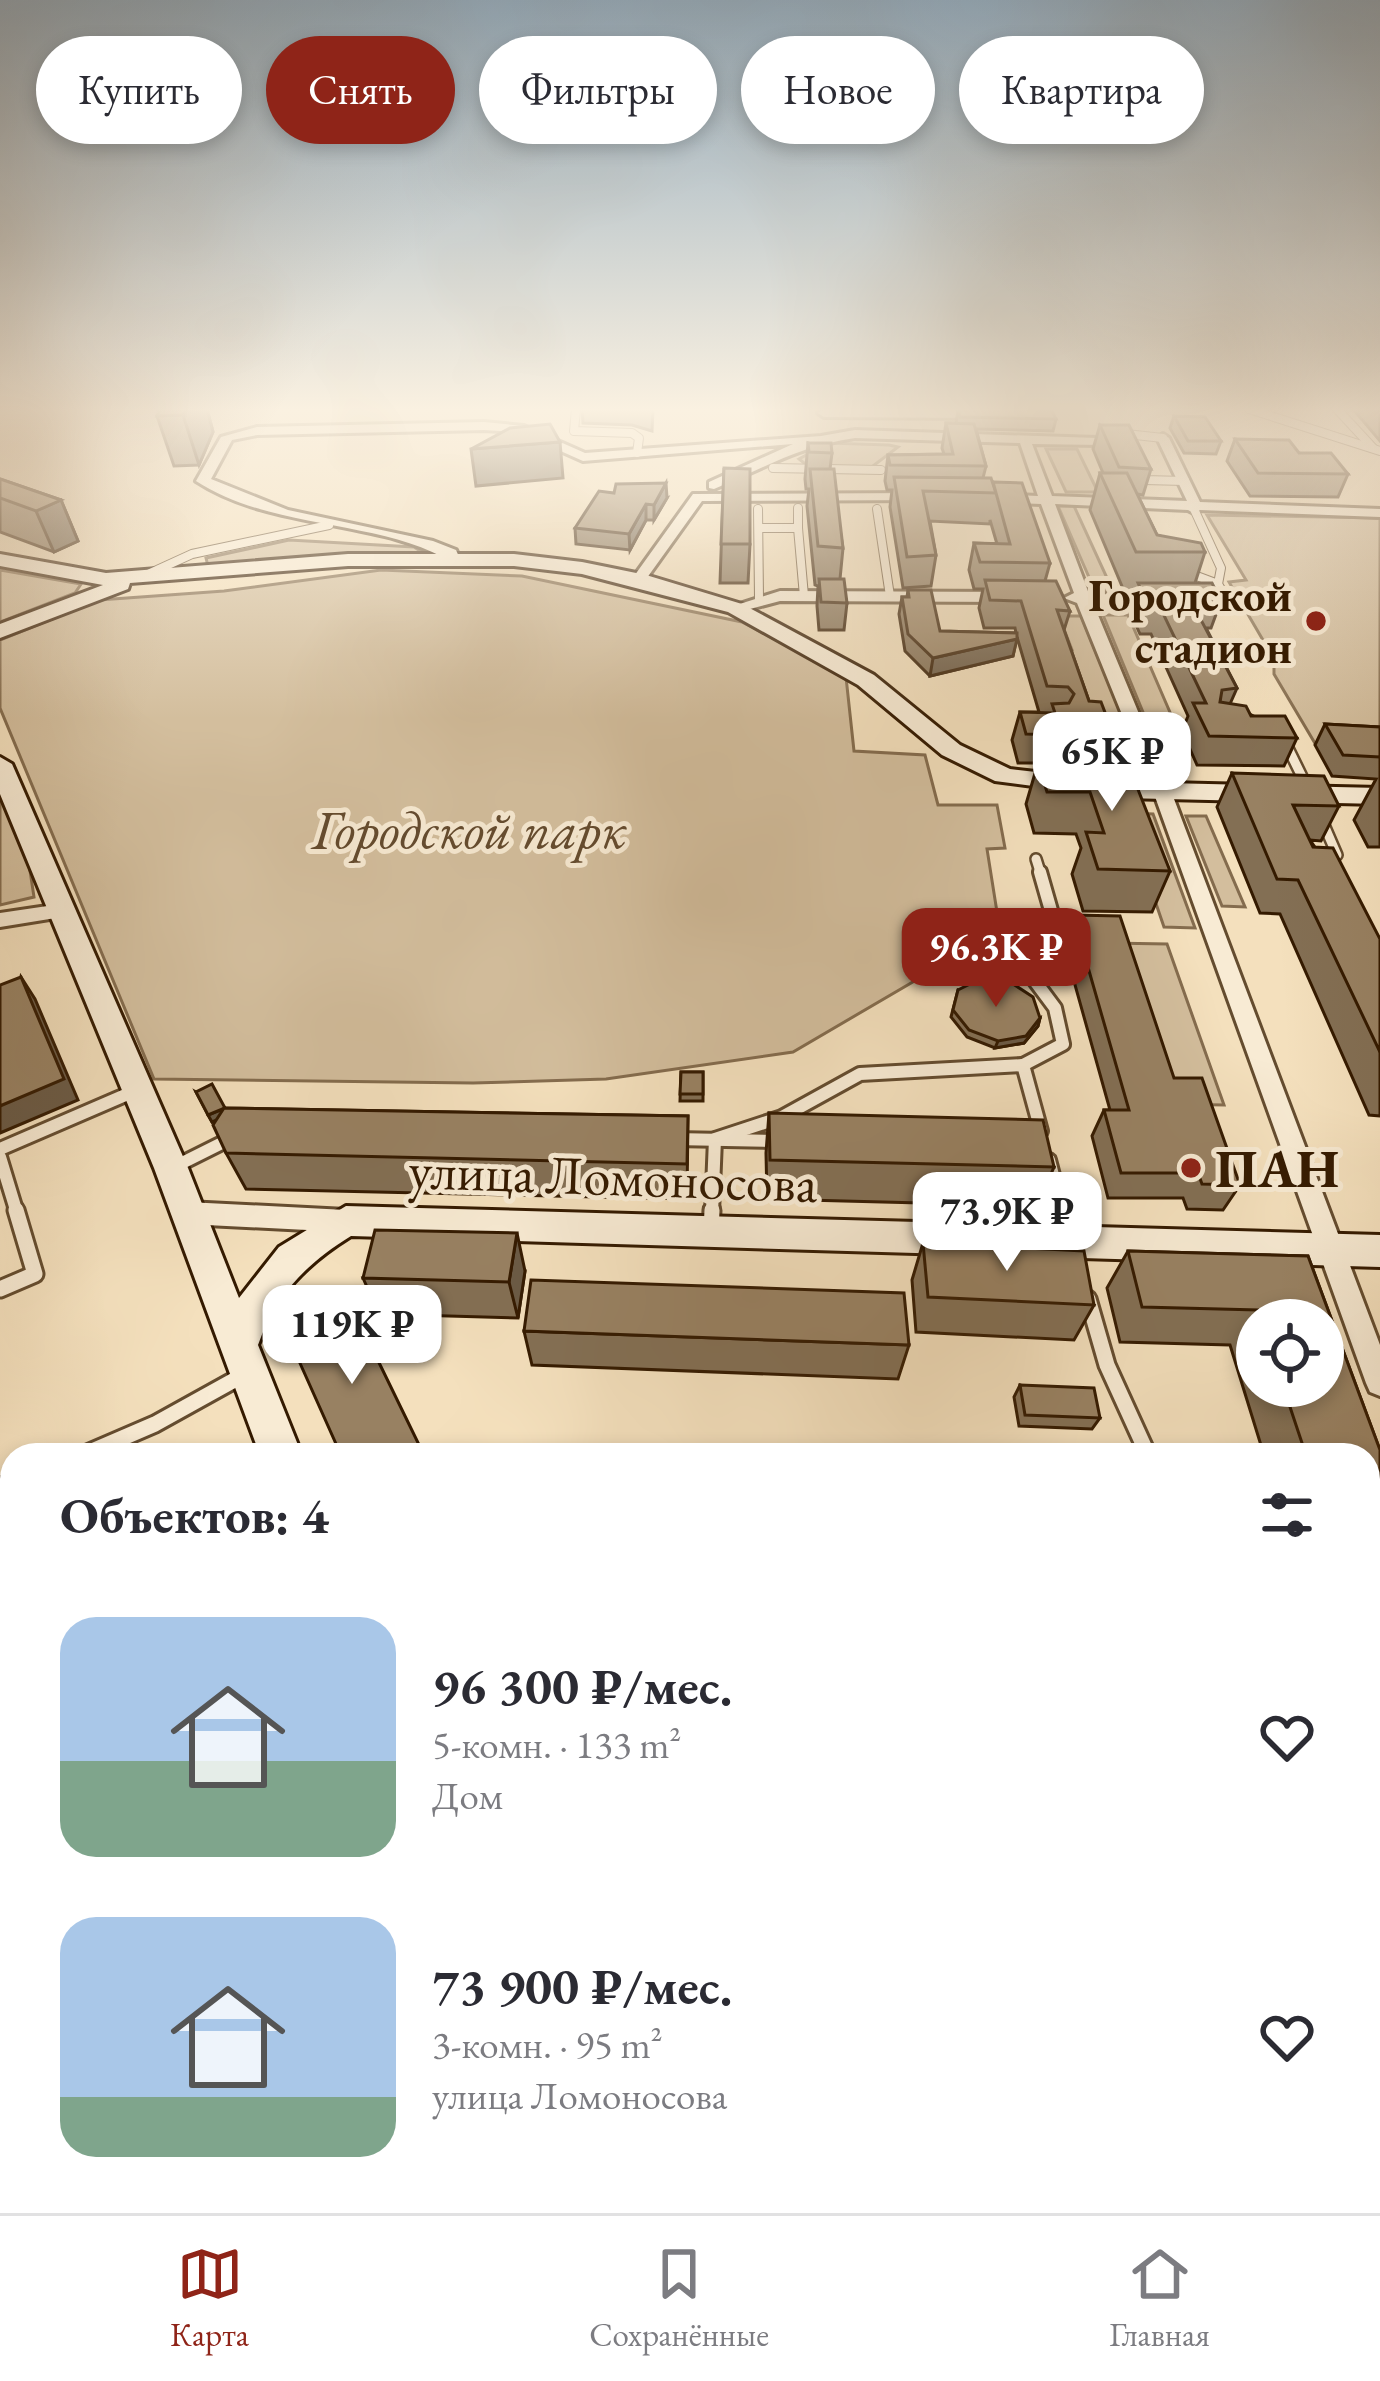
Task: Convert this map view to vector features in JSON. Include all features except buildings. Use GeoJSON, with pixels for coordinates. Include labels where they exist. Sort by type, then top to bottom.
{"type":"FeatureCollection","features":[{"type":"Feature","properties":{"kind":"street"},"geometry":{"type":"LineString","coordinates":[[288,512],[428,544],[451,553],[453,559]]}},
{"type":"Feature","properties":{"kind":"street"},"geometry":{"type":"LineString","coordinates":[[638,579],[687,512]]}},
{"type":"Feature","properties":{"kind":"street"},"geometry":{"type":"LineString","coordinates":[[1050,512],[1073,598],[1162,791],[1380,1383]]}},
{"type":"Feature","properties":{"kind":"street"},"geometry":{"type":"LineString","coordinates":[[1346,512],[1380,513]]}},
{"type":"Feature","properties":{"kind":"street"},"geometry":{"type":"LineString","coordinates":[[0,560],[106,579],[348,560],[453,559],[514,560],[638,579],[735,608],[866,680],[950,750],[985,769],[1055,785],[1380,796]]}},
{"type":"Feature","properties":{"kind":"street"},"geometry":{"type":"LineString","coordinates":[[0,631],[139,578]]}},
{"type":"Feature","properties":{"kind":"street"},"geometry":{"type":"LineString","coordinates":[[735,608],[759,599],[804,596],[1022,597]]}},
{"type":"Feature","properties":{"kind":"street"},"geometry":{"type":"LineString","coordinates":[[1073,598],[1228,601]]}},
{"type":"Feature","properties":{"kind":"street"},"geometry":{"type":"LineString","coordinates":[[0,764],[171,1168],[276,1443]]}},
{"type":"Feature","properties":{"kind":"street"},"geometry":{"type":"LineString","coordinates":[[0,920],[61,910]]}},
{"type":"Feature","properties":{"kind":"street","name":"улица Ломоносова"},"geometry":{"type":"LineString","coordinates":[[187,1213],[711,1234],[1075,1255],[1380,1251]]}},
{"type":"Feature","properties":{"kind":"street","name":"улица Ломоносова"},"geometry":{"type":"LineString","coordinates":[[243,1359],[249,1311],[267,1280],[297,1250],[346,1221]]}},
{"type":"Feature","properties":{"kind":"lane"},"geometry":{"type":"LineString","coordinates":[[758,512],[759,599]]}},
{"type":"Feature","properties":{"kind":"lane"},"geometry":{"type":"LineString","coordinates":[[798,512],[804,596]]}},
{"type":"Feature","properties":{"kind":"lane"},"geometry":{"type":"LineString","coordinates":[[877,512],[890,596]]}},
{"type":"Feature","properties":{"kind":"lane"},"geometry":{"type":"LineString","coordinates":[[1139,519],[1146,512]]}},
{"type":"Feature","properties":{"kind":"lane"},"geometry":{"type":"LineString","coordinates":[[1195,512],[1221,568],[1218,584]]}},
{"type":"Feature","properties":{"kind":"lane"},"geometry":{"type":"LineString","coordinates":[[139,578],[192,554],[329,525]]}},
{"type":"Feature","properties":{"kind":"lane"},"geometry":{"type":"LineString","coordinates":[[759,528],[798,528]]}},
{"type":"Feature","properties":{"kind":"lane"},"geometry":{"type":"LineString","coordinates":[[1174,568],[1218,584],[1228,601]]}},
{"type":"Feature","properties":{"kind":"lane"},"geometry":{"type":"LineString","coordinates":[[1282,735],[1337,854],[1314,854],[1324,874]]}},
{"type":"Feature","properties":{"kind":"lane"},"geometry":{"type":"LineString","coordinates":[[715,1139],[782,1118],[860,1074],[1023,1065],[1063,1044],[1055,1008],[1026,969],[1034,951],[1056,928],[1036,859]]}},
{"type":"Feature","properties":{"kind":"lane"},"geometry":{"type":"LineString","coordinates":[[1023,1065],[1075,1255]]}},
{"type":"Feature","properties":{"kind":"lane"},"geometry":{"type":"LineString","coordinates":[[0,1289],[35,1274],[0,1153],[137,1090]]}},
{"type":"Feature","properties":{"kind":"lane"},"geometry":{"type":"LineString","coordinates":[[171,1168],[239,1134]]}},
{"type":"Feature","properties":{"kind":"lane"},"geometry":{"type":"LineString","coordinates":[[668,1139],[786,1142]]}},
{"type":"Feature","properties":{"kind":"lane"},"geometry":{"type":"LineString","coordinates":[[711,1234],[715,1139]]}},
{"type":"Feature","properties":{"kind":"lane"},"geometry":{"type":"LineString","coordinates":[[1084,1285],[1107,1365],[1143,1443]]}},
{"type":"Feature","properties":{"kind":"lane"},"geometry":{"type":"LineString","coordinates":[[111,1443],[155,1424],[243,1359]]}},
{"type":"Feature","properties":{"kind":"green space"},"geometry":{"type":"Polygon","coordinates":[[[1061,512],[1077,512],[1113,591],[1095,591],[1061,512]]]}},
{"type":"Feature","properties":{"kind":"green space","name":"Городской стадион"},"geometry":{"type":"Polygon","coordinates":[[[1207,515],[1380,518],[1380,749],[1316,745],[1274,674],[1274,659],[1229,582],[1246,580],[1207,515]]]}},
{"type":"Feature","properties":{"kind":"green space"},"geometry":{"type":"Polygon","coordinates":[[[289,540],[414,547],[428,556],[208,566],[206,558],[289,540]]]}},
{"type":"Feature","properties":{"kind":"green space"},"geometry":{"type":"Polygon","coordinates":[[[0,570],[81,584],[75,593],[0,622],[0,570]]]}},
{"type":"Feature","properties":{"kind":"green space","name":"Городской парк"},"geometry":{"type":"Polygon","coordinates":[[[381,570],[522,576],[742,622],[846,677],[854,751],[925,755],[938,805],[997,805],[1005,848],[987,849],[1000,931],[793,1052],[606,1079],[473,1083],[154,1079],[0,708],[0,640],[99,600],[224,591],[381,570]]]}},
{"type":"Feature","properties":{"kind":"green space"},"geometry":{"type":"Polygon","coordinates":[[[1103,615],[1128,615],[1172,717],[1145,717],[1103,615]]]}},
{"type":"Feature","properties":{"kind":"green space"},"geometry":{"type":"Polygon","coordinates":[[[1059,616],[1081,616],[1124,721],[1086,721],[1060,651],[1072,650],[1059,616]]]}},
{"type":"Feature","properties":{"kind":"green space"},"geometry":{"type":"Polygon","coordinates":[[[0,794],[29,864],[34,897],[0,905],[0,794]]]}},
{"type":"Feature","properties":{"kind":"green space"},"geometry":{"type":"Polygon","coordinates":[[[1125,813],[1153,814],[1195,928],[1164,927],[1125,813]]]}},
{"type":"Feature","properties":{"kind":"green space"},"geometry":{"type":"Polygon","coordinates":[[[1186,816],[1206,816],[1245,907],[1222,906],[1186,816]]]}},
{"type":"Feature","properties":{"kind":"green space"},"geometry":{"type":"Polygon","coordinates":[[[1109,943],[1167,944],[1224,1105],[1160,1104],[1109,943]]]}},
{"type":"Feature","properties":{"kind":"place","name":"Городской стадион"},"geometry":{"type":"Point","coordinates":[1316,621]}},
{"type":"Feature","properties":{"kind":"place","name":"ПАН"},"geometry":{"type":"Point","coordinates":[1191,1168]}}]}
